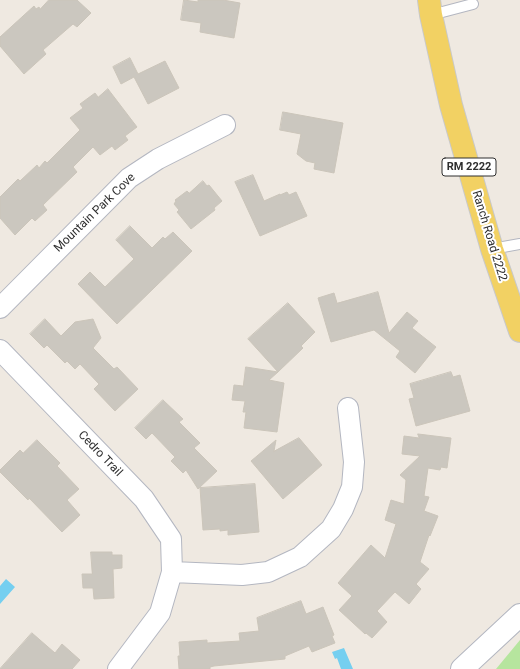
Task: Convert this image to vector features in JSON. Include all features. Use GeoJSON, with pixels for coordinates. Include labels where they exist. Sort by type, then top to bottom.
{"type":"FeatureCollection","features":[{"type":"Feature","properties":{"kind":"main road","name":"Ranch Road 2222"},"geometry":{"type":"LineString","coordinates":[[430,8],[451,105],[492,249],[520,331]]}},
{"type":"Feature","properties":{"kind":"street","name":"Mountain Park Cove"},"geometry":{"type":"LineString","coordinates":[[0,308],[129,178],[158,159],[225,124]]}},
{"type":"Feature","properties":{"kind":"street","name":"Cedro Trail"},"geometry":{"type":"LineString","coordinates":[[0,350],[144,499],[171,539],[172,572],[160,613],[118,669]]}},
{"type":"Feature","properties":{"kind":"street"},"geometry":{"type":"LineString","coordinates":[[172,572],[242,575],[268,572],[300,558],[331,529],[343,509],[352,487],[354,462],[348,408]]}},
{"type":"Feature","properties":{"kind":"street"},"geometry":{"type":"LineString","coordinates":[[462,669],[520,615]]}},
{"type":"Feature","properties":{"kind":"lane"},"geometry":{"type":"LineString","coordinates":[[430,8],[473,4]]}},
{"type":"Feature","properties":{"kind":"lane"},"geometry":{"type":"LineString","coordinates":[[492,249],[520,244]]}},
{"type":"Feature","properties":{"kind":"green space"},"geometry":{"type":"Polygon","coordinates":[[[520,640],[520,669],[496,669],[520,640]]]}},
{"type":"Feature","properties":{"kind":"water"},"geometry":{"type":"Polygon","coordinates":[[[6,579],[15,587],[0,604],[0,586],[6,579]]]}},
{"type":"Feature","properties":{"kind":"water"},"geometry":{"type":"Polygon","coordinates":[[[344,648],[353,669],[341,669],[337,658],[335,659],[332,652],[344,648]]]}},
{"type":"Feature","properties":{"kind":"building"},"geometry":{"type":"Polygon","coordinates":[[[49,0],[77,0],[91,13],[77,27],[73,24],[43,50],[46,54],[24,74],[0,46],[0,37],[34,6],[36,9],[39,7],[40,9],[49,0]]]}},
{"type":"Feature","properties":{"kind":"building"},"geometry":{"type":"Polygon","coordinates":[[[184,0],[198,2],[198,0],[223,0],[240,3],[234,38],[200,32],[201,23],[181,20],[184,0]]]}},
{"type":"Feature","properties":{"kind":"building"},"geometry":{"type":"Polygon","coordinates":[[[130,58],[138,74],[165,61],[179,88],[148,104],[134,77],[121,84],[113,67],[130,58]]]}},
{"type":"Feature","properties":{"kind":"building"},"geometry":{"type":"Polygon","coordinates":[[[108,89],[137,127],[125,136],[128,140],[115,150],[112,146],[100,155],[93,147],[73,167],[77,172],[43,205],[47,210],[35,221],[32,218],[15,235],[0,218],[0,197],[18,179],[20,181],[37,165],[39,168],[45,161],[47,163],[80,130],[70,118],[83,108],[80,104],[95,93],[98,97],[108,89]]]}},
{"type":"Feature","properties":{"kind":"building"},"geometry":{"type":"Polygon","coordinates":[[[283,112],[343,123],[334,173],[314,169],[315,163],[306,161],[297,154],[301,134],[280,130],[283,112]]]}},
{"type":"Feature","properties":{"kind":"building"},"geometry":{"type":"Polygon","coordinates":[[[253,175],[264,201],[287,192],[289,195],[296,192],[307,216],[260,236],[235,182],[253,175]]]}},
{"type":"Feature","properties":{"kind":"building"},"geometry":{"type":"Polygon","coordinates":[[[203,181],[207,186],[209,185],[222,201],[214,208],[215,210],[191,229],[177,212],[179,210],[174,204],[176,201],[175,200],[187,191],[189,193],[203,181]]]}},
{"type":"Feature","properties":{"kind":"building"},"geometry":{"type":"Polygon","coordinates":[[[130,226],[152,248],[163,237],[165,239],[173,232],[192,251],[117,324],[78,284],[90,272],[105,287],[134,259],[116,240],[130,226]]]}},
{"type":"Feature","properties":{"kind":"building"},"geometry":{"type":"Polygon","coordinates":[[[378,292],[389,333],[407,312],[418,321],[412,328],[436,347],[415,373],[396,357],[400,351],[374,330],[331,342],[318,298],[334,293],[337,303],[378,292]]]}},
{"type":"Feature","properties":{"kind":"building"},"geometry":{"type":"Polygon","coordinates":[[[288,303],[315,332],[301,346],[303,348],[278,372],[248,339],[288,303]]]}},
{"type":"Feature","properties":{"kind":"building"},"geometry":{"type":"Polygon","coordinates":[[[45,319],[61,336],[75,322],[93,319],[101,338],[93,348],[114,369],[117,367],[138,389],[115,411],[94,389],[99,384],[80,364],[75,369],[67,361],[65,363],[47,345],[44,348],[30,334],[45,319]]]}},
{"type":"Feature","properties":{"kind":"building"},"geometry":{"type":"Polygon","coordinates":[[[246,367],[278,372],[269,380],[284,383],[277,432],[244,428],[246,412],[243,412],[245,401],[232,400],[234,385],[243,386],[246,367]]]}},
{"type":"Feature","properties":{"kind":"building"},"geometry":{"type":"Polygon","coordinates":[[[451,372],[453,377],[460,375],[470,411],[416,426],[409,399],[414,398],[410,384],[451,372]]]}},
{"type":"Feature","properties":{"kind":"building"},"geometry":{"type":"Polygon","coordinates":[[[163,400],[183,419],[179,422],[200,443],[194,448],[217,471],[198,489],[186,470],[183,473],[171,461],[175,457],[152,433],[146,439],[135,428],[163,400]]]}},
{"type":"Feature","properties":{"kind":"building"},"geometry":{"type":"Polygon","coordinates":[[[418,434],[451,438],[447,468],[441,467],[440,470],[428,468],[424,496],[429,497],[424,511],[438,516],[430,536],[429,535],[420,562],[429,569],[416,584],[421,589],[409,604],[395,592],[377,611],[387,622],[372,638],[366,633],[365,634],[339,610],[352,596],[338,583],[371,545],[385,558],[396,524],[385,520],[391,500],[404,504],[406,480],[400,475],[420,456],[402,454],[404,436],[419,438],[418,434]]]}},
{"type":"Feature","properties":{"kind":"building"},"geometry":{"type":"Polygon","coordinates":[[[299,438],[322,465],[283,499],[251,461],[276,440],[274,451],[299,438]]]}},
{"type":"Feature","properties":{"kind":"building"},"geometry":{"type":"Polygon","coordinates":[[[37,440],[60,463],[57,466],[79,489],[67,500],[80,515],[62,532],[29,498],[28,500],[0,472],[0,470],[20,450],[23,453],[37,440]]]}},
{"type":"Feature","properties":{"kind":"building"},"geometry":{"type":"Polygon","coordinates":[[[255,484],[259,532],[228,535],[228,530],[203,530],[200,488],[255,484]]]}},
{"type":"Feature","properties":{"kind":"building"},"geometry":{"type":"Polygon","coordinates":[[[91,552],[112,552],[112,555],[122,555],[122,568],[113,569],[114,598],[94,599],[93,588],[83,588],[82,574],[92,574],[91,552]]]}},
{"type":"Feature","properties":{"kind":"building"},"geometry":{"type":"Polygon","coordinates":[[[301,601],[306,614],[323,607],[334,635],[332,636],[335,643],[312,652],[309,646],[285,656],[285,659],[214,666],[210,667],[210,669],[179,669],[179,642],[207,640],[207,643],[240,641],[239,633],[259,631],[257,618],[301,601]]]}},
{"type":"Feature","properties":{"kind":"building"},"geometry":{"type":"Polygon","coordinates":[[[32,633],[55,653],[62,644],[80,660],[72,669],[0,669],[32,633]]]}}]}
